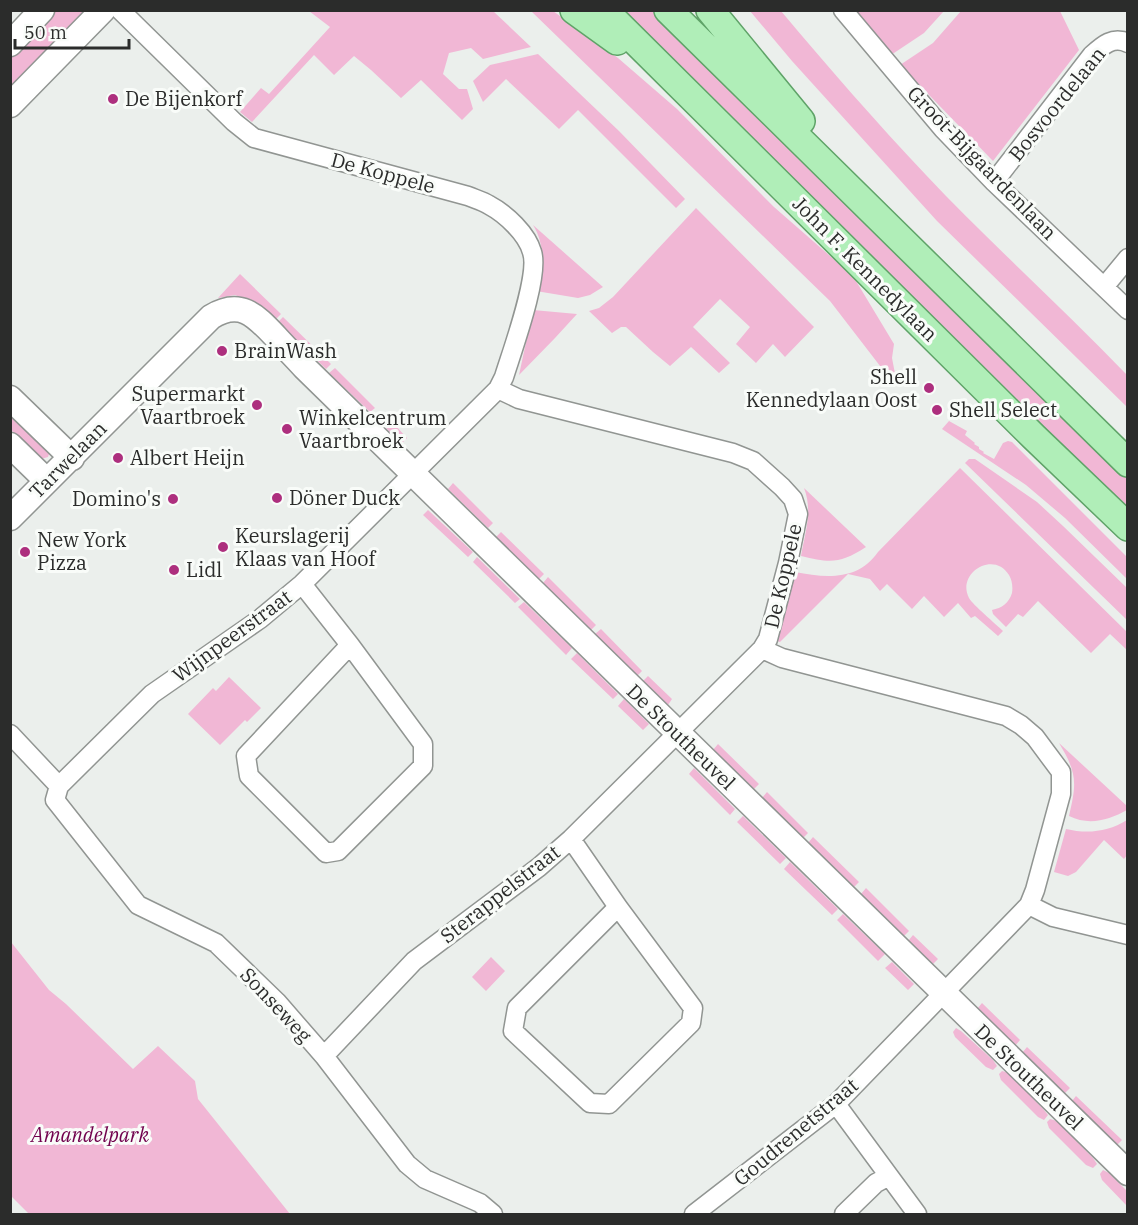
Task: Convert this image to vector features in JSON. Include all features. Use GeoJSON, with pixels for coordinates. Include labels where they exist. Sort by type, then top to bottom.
{"type":"FeatureCollection","features":[{"type":"Feature","properties":{"kind":"main road"},"geometry":{"type":"LineString","coordinates":[[574,10],[693,98]]}},
{"type":"Feature","properties":{"kind":"main road","name":"John F. Kennedylaan"},"geometry":{"type":"LineString","coordinates":[[604,10],[1034,437],[1128,527]]}},
{"type":"Feature","properties":{"kind":"main road"},"geometry":{"type":"LineString","coordinates":[[668,10],[1128,463]]}},
{"type":"Feature","properties":{"kind":"main road"},"geometry":{"type":"LineString","coordinates":[[710,10],[794,111],[847,186]]}},
{"type":"Feature","properties":{"kind":"street"},"geometry":{"type":"LineString","coordinates":[[10,44],[42,10]]}},
{"type":"Feature","properties":{"kind":"street"},"geometry":{"type":"LineString","coordinates":[[10,105],[103,10]]}},
{"type":"Feature","properties":{"kind":"street","name":"De Koppele"},"geometry":{"type":"LineString","coordinates":[[120,10],[234,122],[254,138],[468,196],[489,204],[512,222],[526,237],[533,253],[534,268],[504,377],[498,389],[412,473]]}},
{"type":"Feature","properties":{"kind":"street","name":"Groot-Bijgaardenlaan"},"geometry":{"type":"LineString","coordinates":[[843,10],[943,129],[994,182],[1128,310]]}},
{"type":"Feature","properties":{"kind":"street","name":"Bosvoordelaan"},"geometry":{"type":"LineString","coordinates":[[994,182],[1092,55],[1106,42],[1121,40],[1128,43]]}},
{"type":"Feature","properties":{"kind":"street"},"geometry":{"type":"LineString","coordinates":[[1104,287],[1128,258]]}},
{"type":"Feature","properties":{"kind":"street","name":"Tarwelaan"},"geometry":{"type":"LineString","coordinates":[[10,518],[211,316],[223,310],[232,309]]}},
{"type":"Feature","properties":{"kind":"street","name":"De Stoutheuvel"},"geometry":{"type":"LineString","coordinates":[[232,309],[254,315],[304,367],[1128,1173]]}},
{"type":"Feature","properties":{"kind":"street","name":"De Koppele"},"geometry":{"type":"LineString","coordinates":[[498,389],[519,399],[733,453],[753,461],[794,499],[798,514],[768,639],[762,649],[677,733]]}},
{"type":"Feature","properties":{"kind":"street"},"geometry":{"type":"LineString","coordinates":[[10,398],[72,458]]}},
{"type":"Feature","properties":{"kind":"street"},"geometry":{"type":"LineString","coordinates":[[10,445],[47,481]]}},
{"type":"Feature","properties":{"kind":"street","name":"Wijnpeerstraat"},"geometry":{"type":"LineString","coordinates":[[57,793],[152,693],[260,619],[302,584],[412,473]]}},
{"type":"Feature","properties":{"kind":"street"},"geometry":{"type":"LineString","coordinates":[[302,584],[350,645],[423,744],[423,766],[338,851],[326,853],[249,776],[246,756],[350,645]]}},
{"type":"Feature","properties":{"kind":"street","name":"De Koppele"},"geometry":{"type":"LineString","coordinates":[[762,649],[782,658],[1006,716],[1035,737],[1061,772],[1061,794],[1029,905],[943,993]]}},
{"type":"Feature","properties":{"kind":"street","name":"Sterappelstraat"},"geometry":{"type":"LineString","coordinates":[[324,1056],[414,961],[539,867],[571,839],[677,733]]}},
{"type":"Feature","properties":{"kind":"street","name":"Sonseweg"},"geometry":{"type":"LineString","coordinates":[[10,734],[57,793],[138,905],[216,943],[277,1002],[324,1056],[407,1164],[425,1179],[480,1203],[493,1215]]}},
{"type":"Feature","properties":{"kind":"street"},"geometry":{"type":"LineString","coordinates":[[571,839],[693,1008],[691,1023],[609,1104],[590,1103],[513,1031],[517,1008],[618,907]]}},
{"type":"Feature","properties":{"kind":"street"},"geometry":{"type":"LineString","coordinates":[[1029,905],[1053,917],[1128,935]]}},
{"type":"Feature","properties":{"kind":"street","name":"Goudrenetstraat"},"geometry":{"type":"LineString","coordinates":[[694,1215],[836,1104],[943,993]]}},
{"type":"Feature","properties":{"kind":"street"},"geometry":{"type":"LineString","coordinates":[[836,1104],[917,1215]]}},
{"type":"Feature","properties":{"kind":"street"},"geometry":{"type":"LineString","coordinates":[[844,1215],[876,1183],[889,1176]]}},
{"type":"Feature","properties":{"kind":"green space"},"geometry":{"type":"Polygon","coordinates":[[[49,11],[92,11],[11,96],[11,51],[49,11]]]}},
{"type":"Feature","properties":{"kind":"green space"},"geometry":{"type":"Polygon","coordinates":[[[309,11],[493,11],[531,47],[483,59],[471,48],[449,53],[443,74],[459,89],[467,89],[473,109],[462,120],[421,80],[401,98],[354,56],[334,75],[314,55],[252,122],[240,112],[261,88],[269,94],[330,27],[309,11]]]}},
{"type":"Feature","properties":{"kind":"green space"},"geometry":{"type":"Polygon","coordinates":[[[531,11],[553,11],[618,58],[677,109],[774,207],[853,276],[894,344],[892,358],[897,384],[887,375],[830,301],[531,11]]]}},
{"type":"Feature","properties":{"kind":"green space"},"geometry":{"type":"Polygon","coordinates":[[[620,11],[653,11],[1127,476],[1127,509],[894,283],[620,11]]]}},
{"type":"Feature","properties":{"kind":"green space"},"geometry":{"type":"Polygon","coordinates":[[[750,11],[781,11],[926,175],[1127,375],[1127,407],[937,221],[792,61],[750,11]]]}},
{"type":"Feature","properties":{"kind":"green space"},"geometry":{"type":"Polygon","coordinates":[[[854,11],[944,11],[924,33],[891,55],[854,11]]]}},
{"type":"Feature","properties":{"kind":"green space"},"geometry":{"type":"Polygon","coordinates":[[[961,11],[1060,11],[1079,50],[993,161],[900,65],[933,43],[961,11]]]}},
{"type":"Feature","properties":{"kind":"green space"},"geometry":{"type":"Polygon","coordinates":[[[538,54],[619,131],[685,199],[676,208],[578,110],[559,129],[506,79],[483,102],[473,81],[490,65],[538,54]]]}},
{"type":"Feature","properties":{"kind":"green space"},"geometry":{"type":"Polygon","coordinates":[[[696,208],[814,327],[785,357],[773,344],[756,363],[736,344],[750,327],[720,299],[693,327],[730,363],[719,373],[691,347],[670,366],[626,327],[621,327],[612,333],[589,311],[599,308],[613,297],[696,208]]]}},
{"type":"Feature","properties":{"kind":"green space"},"geometry":{"type":"Polygon","coordinates":[[[533,225],[603,287],[590,295],[578,298],[536,291],[542,249],[533,225]]]}},
{"type":"Feature","properties":{"kind":"green space"},"geometry":{"type":"Polygon","coordinates":[[[240,274],[281,314],[276,319],[255,303],[235,295],[218,298],[240,274]]]}},
{"type":"Feature","properties":{"kind":"green space"},"geometry":{"type":"Polygon","coordinates":[[[533,310],[577,314],[519,375],[533,310]]]}},
{"type":"Feature","properties":{"kind":"green space"},"geometry":{"type":"Polygon","coordinates":[[[283,317],[331,364],[326,369],[278,322],[283,317]]]}},
{"type":"Feature","properties":{"kind":"green space"},"geometry":{"type":"Polygon","coordinates":[[[335,368],[375,408],[370,412],[329,373],[335,368]]]}},
{"type":"Feature","properties":{"kind":"green space"},"geometry":{"type":"Polygon","coordinates":[[[10,410],[50,451],[48,457],[41,459],[11,430],[10,410]]]}},
{"type":"Feature","properties":{"kind":"green space"},"geometry":{"type":"Polygon","coordinates":[[[383,412],[407,438],[401,444],[377,418],[383,412]]]}},
{"type":"Feature","properties":{"kind":"green space"},"geometry":{"type":"Polygon","coordinates":[[[949,421],[967,431],[965,435],[983,453],[994,459],[1003,443],[1012,442],[1127,557],[1127,579],[1065,518],[1026,485],[942,429],[949,421]]]}},
{"type":"Feature","properties":{"kind":"green space"},"geometry":{"type":"Polygon","coordinates":[[[969,459],[975,459],[1037,502],[1127,588],[1127,620],[965,463],[969,459]]]}},
{"type":"Feature","properties":{"kind":"green space"},"geometry":{"type":"Polygon","coordinates":[[[960,468],[1127,632],[1128,651],[1110,634],[1091,653],[1038,601],[1023,617],[1018,614],[1006,627],[992,610],[1009,600],[1012,584],[1009,575],[995,565],[978,568],[968,580],[966,589],[971,601],[1003,631],[998,636],[975,616],[971,618],[958,603],[944,617],[924,596],[912,609],[887,584],[880,591],[870,579],[848,574],[780,642],[777,641],[795,572],[830,576],[851,573],[861,568],[960,468]]]}},
{"type":"Feature","properties":{"kind":"green space"},"geometry":{"type":"Polygon","coordinates":[[[453,483],[493,523],[488,528],[448,489],[453,483]]]}},
{"type":"Feature","properties":{"kind":"green space"},"geometry":{"type":"Polygon","coordinates":[[[804,488],[866,547],[849,557],[835,560],[827,561],[801,556],[808,514],[804,488]]]}},
{"type":"Feature","properties":{"kind":"green space"},"geometry":{"type":"Polygon","coordinates":[[[428,510],[473,552],[468,557],[423,515],[428,510]]]}},
{"type":"Feature","properties":{"kind":"green space"},"geometry":{"type":"Polygon","coordinates":[[[501,532],[544,574],[539,579],[496,537],[501,532]]]}},
{"type":"Feature","properties":{"kind":"green space"},"geometry":{"type":"Polygon","coordinates":[[[477,557],[520,599],[515,603],[473,562],[477,557]]]}},
{"type":"Feature","properties":{"kind":"green space"},"geometry":{"type":"Polygon","coordinates":[[[548,577],[596,625],[591,630],[543,583],[548,577]]]}},
{"type":"Feature","properties":{"kind":"green space"},"geometry":{"type":"Polygon","coordinates":[[[524,602],[572,648],[566,655],[518,607],[524,602]]]}},
{"type":"Feature","properties":{"kind":"green space"},"geometry":{"type":"Polygon","coordinates":[[[601,629],[642,671],[637,676],[595,634],[601,629]]]}},
{"type":"Feature","properties":{"kind":"green space"},"geometry":{"type":"Polygon","coordinates":[[[577,653],[618,694],[613,699],[571,659],[577,653]]]}},
{"type":"Feature","properties":{"kind":"green space"},"geometry":{"type":"Polygon","coordinates":[[[648,676],[672,699],[668,705],[643,681],[648,676]]]}},
{"type":"Feature","properties":{"kind":"green space"},"geometry":{"type":"Polygon","coordinates":[[[229,677],[261,708],[247,722],[245,720],[220,745],[188,714],[213,688],[216,691],[229,677]]]}},
{"type":"Feature","properties":{"kind":"green space"},"geometry":{"type":"Polygon","coordinates":[[[624,699],[649,724],[643,730],[618,706],[624,699]]]}},
{"type":"Feature","properties":{"kind":"green space"},"geometry":{"type":"Polygon","coordinates":[[[1059,743],[1127,806],[1127,810],[1113,817],[1091,821],[1069,816],[1074,778],[1059,743]]]}},
{"type":"Feature","properties":{"kind":"green space"},"geometry":{"type":"Polygon","coordinates":[[[718,744],[759,784],[754,789],[713,750],[718,744]]]}},
{"type":"Feature","properties":{"kind":"green space"},"geometry":{"type":"Polygon","coordinates":[[[694,768],[735,809],[730,815],[689,774],[694,768]]]}},
{"type":"Feature","properties":{"kind":"green space"},"geometry":{"type":"Polygon","coordinates":[[[767,792],[808,833],[803,838],[762,798],[767,792]]]}},
{"type":"Feature","properties":{"kind":"green space"},"geometry":{"type":"Polygon","coordinates":[[[743,816],[786,858],[780,864],[737,822],[743,816]]]}},
{"type":"Feature","properties":{"kind":"green space"},"geometry":{"type":"Polygon","coordinates":[[[1127,820],[1127,855],[1124,859],[1104,840],[1076,872],[1068,876],[1054,872],[1066,829],[1097,831],[1127,820]]]}},
{"type":"Feature","properties":{"kind":"green space"},"geometry":{"type":"Polygon","coordinates":[[[813,837],[859,882],[854,887],[808,843],[813,837]]]}},
{"type":"Feature","properties":{"kind":"green space"},"geometry":{"type":"Polygon","coordinates":[[[790,862],[838,909],[832,915],[784,869],[790,862]]]}},
{"type":"Feature","properties":{"kind":"green space"},"geometry":{"type":"Polygon","coordinates":[[[866,888],[909,931],[904,936],[861,894],[866,888]]]}},
{"type":"Feature","properties":{"kind":"green space"},"geometry":{"type":"Polygon","coordinates":[[[843,914],[885,954],[878,961],[837,920],[843,914]]]}},
{"type":"Feature","properties":{"kind":"green space"},"geometry":{"type":"Polygon","coordinates":[[[913,935],[938,959],[932,965],[908,941],[913,935]]]}},
{"type":"Feature","properties":{"kind":"green space","name":"Amandelpark"},"geometry":{"type":"Polygon","coordinates":[[[11,942],[49,990],[133,1069],[158,1046],[195,1081],[198,1099],[290,1214],[29,1214],[11,1196],[11,942]]]}},
{"type":"Feature","properties":{"kind":"green space"},"geometry":{"type":"Polygon","coordinates":[[[491,957],[505,971],[486,991],[472,977],[491,957]]]}},
{"type":"Feature","properties":{"kind":"green space"},"geometry":{"type":"Polygon","coordinates":[[[892,962],[914,984],[908,990],[885,968],[892,962]]]}},
{"type":"Feature","properties":{"kind":"green space"},"geometry":{"type":"Polygon","coordinates":[[[982,1003],[1020,1040],[1015,1046],[977,1009],[982,1003]]]}},
{"type":"Feature","properties":{"kind":"green space"},"geometry":{"type":"Polygon","coordinates":[[[956,1028],[993,1060],[997,1066],[993,1070],[986,1067],[955,1037],[953,1032],[956,1028]]]}},
{"type":"Feature","properties":{"kind":"green space"},"geometry":{"type":"Polygon","coordinates":[[[1027,1047],[1070,1088],[1065,1093],[1022,1053],[1027,1047]]]}},
{"type":"Feature","properties":{"kind":"green space"},"geometry":{"type":"Polygon","coordinates":[[[1002,1071],[1009,1073],[1044,1110],[1048,1115],[1044,1120],[1038,1117],[1001,1080],[999,1074],[1002,1071]]]}},
{"type":"Feature","properties":{"kind":"green space"},"geometry":{"type":"Polygon","coordinates":[[[1076,1096],[1122,1140],[1117,1145],[1072,1101],[1076,1096]]]}},
{"type":"Feature","properties":{"kind":"green space"},"geometry":{"type":"Polygon","coordinates":[[[1050,1119],[1057,1121],[1093,1158],[1097,1164],[1093,1168],[1086,1165],[1049,1128],[1047,1122],[1050,1119]]]}},
{"type":"Feature","properties":{"kind":"green space"},"geometry":{"type":"Polygon","coordinates":[[[1103,1170],[1127,1191],[1127,1206],[1102,1180],[1100,1174],[1103,1170]]]}},
{"type":"Feature","properties":{"kind":"place","name":"De Bijenkorf"},"geometry":{"type":"Point","coordinates":[113,99]}},
{"type":"Feature","properties":{"kind":"place","name":"BrainWash"},"geometry":{"type":"Point","coordinates":[222,351]}},
{"type":"Feature","properties":{"kind":"place","name":"Shell Kennedylaan Oost"},"geometry":{"type":"Point","coordinates":[929,388]}},
{"type":"Feature","properties":{"kind":"place","name":"Supermarkt Vaartbroek"},"geometry":{"type":"Point","coordinates":[257,405]}},
{"type":"Feature","properties":{"kind":"place","name":"Shell Select"},"geometry":{"type":"Point","coordinates":[937,410]}},
{"type":"Feature","properties":{"kind":"place","name":"Winkelcentrum Vaartbroek"},"geometry":{"type":"Point","coordinates":[287,429]}},
{"type":"Feature","properties":{"kind":"place","name":"Albert Heijn"},"geometry":{"type":"Point","coordinates":[118,458]}},
{"type":"Feature","properties":{"kind":"place","name":"Döner Duck"},"geometry":{"type":"Point","coordinates":[277,498]}},
{"type":"Feature","properties":{"kind":"place","name":"Domino's"},"geometry":{"type":"Point","coordinates":[173,499]}},
{"type":"Feature","properties":{"kind":"place","name":"Keurslagerij Klaas van Hoof"},"geometry":{"type":"Point","coordinates":[223,547]}},
{"type":"Feature","properties":{"kind":"place","name":"New York Pizza"},"geometry":{"type":"Point","coordinates":[25,552]}},
{"type":"Feature","properties":{"kind":"place","name":"Lidl"},"geometry":{"type":"Point","coordinates":[174,570]}}]}
